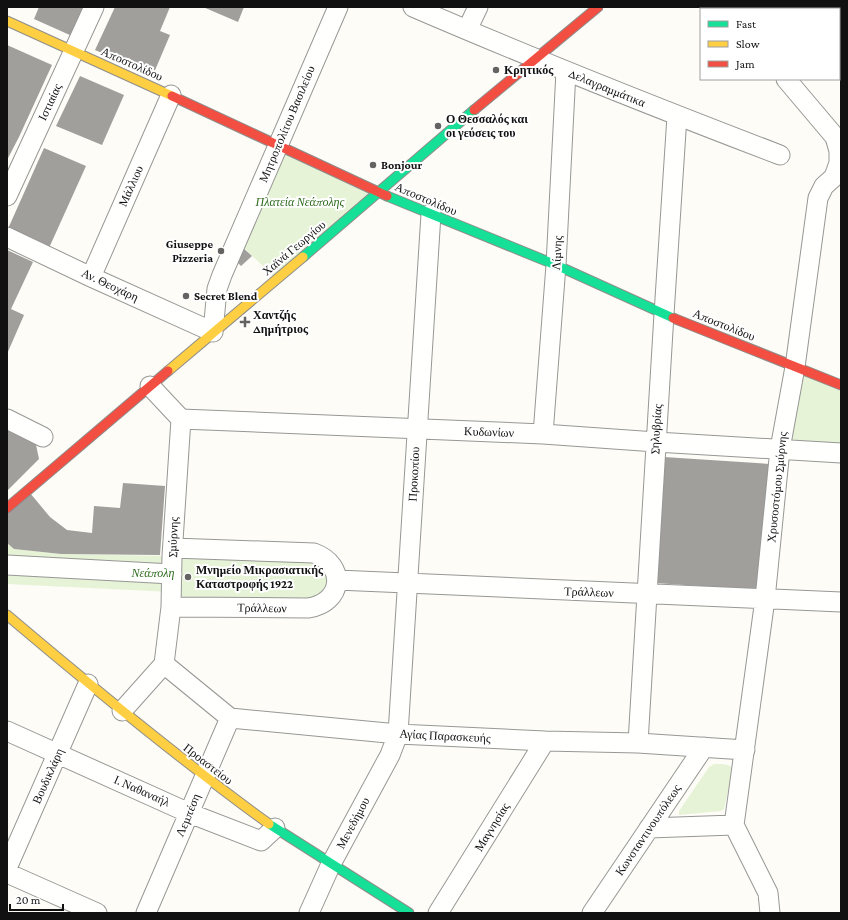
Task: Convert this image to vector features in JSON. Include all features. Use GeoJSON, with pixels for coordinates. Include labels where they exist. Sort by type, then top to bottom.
{"type":"FeatureCollection","features":[{"type":"Feature","properties":{"kind":"street","name":"Ιστιαίας"},"geometry":{"type":"LineString","coordinates":[[7,196],[94,7]]}},
{"type":"Feature","properties":{"kind":"street","name":"Μητροπολίτου Βασιλείου"},"geometry":{"type":"LineString","coordinates":[[213,332],[217,289],[338,7]]}},
{"type":"Feature","properties":{"kind":"street","name":"Δελαγραμμάτικα"},"geometry":{"type":"LineString","coordinates":[[413,7],[534,59],[780,155]]}},
{"type":"Feature","properties":{"kind":"street"},"geometry":{"type":"LineString","coordinates":[[468,30],[478,7]]}},
{"type":"Feature","properties":{"kind":"street","name":"Χαϊνά Γεωργίου"},"geometry":{"type":"LineString","coordinates":[[7,508],[534,59],[598,7]]}},
{"type":"Feature","properties":{"kind":"street","name":"Αποστολίδου"},"geometry":{"type":"LineString","coordinates":[[7,21],[278,144],[378,192],[556,265],[664,314],[841,385]]}},
{"type":"Feature","properties":{"kind":"street","name":"Λίμνης"},"geometry":{"type":"LineString","coordinates":[[543,434],[556,265],[566,71]]}},
{"type":"Feature","properties":{"kind":"street","name":"Χρυσοστόμου Σμύρνης"},"geometry":{"type":"LineString","coordinates":[[734,825],[765,599],[780,449],[795,367],[818,198],[824,186],[837,178],[839,163],[839,151],[835,137],[787,80]]}},
{"type":"Feature","properties":{"kind":"street","name":"Μάλλιου"},"geometry":{"type":"LineString","coordinates":[[91,277],[171,95]]}},
{"type":"Feature","properties":{"kind":"street","name":"Σηλυβρίας"},"geometry":{"type":"LineString","coordinates":[[638,743],[646,594],[677,116]]}},
{"type":"Feature","properties":{"kind":"street","name":"Προκοπίου"},"geometry":{"type":"LineString","coordinates":[[398,734],[431,214]]}},
{"type":"Feature","properties":{"kind":"street","name":"Αν. Θεοχάρη"},"geometry":{"type":"LineString","coordinates":[[7,237],[213,332]]}},
{"type":"Feature","properties":{"kind":"street"},"geometry":{"type":"LineString","coordinates":[[150,386],[181,419]]}},
{"type":"Feature","properties":{"kind":"street"},"geometry":{"type":"LineString","coordinates":[[7,419],[43,437]]}},
{"type":"Feature","properties":{"kind":"street","name":"Κυδωνίων"},"geometry":{"type":"LineString","coordinates":[[181,419],[543,434],[841,453]]}},
{"type":"Feature","properties":{"kind":"street","name":"Σμύρνης"},"geometry":{"type":"LineString","coordinates":[[164,664],[171,607],[181,419]]}},
{"type":"Feature","properties":{"kind":"street"},"geometry":{"type":"LineString","coordinates":[[173,548],[314,553],[323,556],[329,562],[335,571],[337,580]]}},
{"type":"Feature","properties":{"kind":"street"},"geometry":{"type":"LineString","coordinates":[[7,565],[172,574]]}},
{"type":"Feature","properties":{"kind":"street","name":"Τράλλεων"},"geometry":{"type":"LineString","coordinates":[[171,607],[317,607],[325,603],[331,597],[337,580],[841,602]]}},
{"type":"Feature","properties":{"kind":"street","name":"Προαστείου"},"geometry":{"type":"LineString","coordinates":[[7,615],[88,684],[205,777],[275,828],[409,913]]}},
{"type":"Feature","properties":{"kind":"street"},"geometry":{"type":"LineString","coordinates":[[122,711],[164,664],[230,718]]}},
{"type":"Feature","properties":{"kind":"street","name":"Βουδικλάρη"},"geometry":{"type":"LineString","coordinates":[[7,868],[88,684]]}},
{"type":"Feature","properties":{"kind":"street","name":"Αγίας Παρασκευής"},"geometry":{"type":"LineString","coordinates":[[230,718],[398,734],[545,741],[638,743],[745,750]]}},
{"type":"Feature","properties":{"kind":"street","name":"Λεμπέση"},"geometry":{"type":"LineString","coordinates":[[146,913],[230,718]]}},
{"type":"Feature","properties":{"kind":"street","name":"Ι. Ναθαναήλ"},"geometry":{"type":"LineString","coordinates":[[7,731],[189,813],[261,841],[275,828]]}},
{"type":"Feature","properties":{"kind":"street","name":"Μενεδήμου"},"geometry":{"type":"LineString","coordinates":[[309,913],[331,864],[390,755],[398,734]]}},
{"type":"Feature","properties":{"kind":"street","name":"Μαγνησίας"},"geometry":{"type":"LineString","coordinates":[[438,913],[545,741]]}},
{"type":"Feature","properties":{"kind":"street","name":"Κωνσταντινουπόλεως"},"geometry":{"type":"LineString","coordinates":[[592,913],[704,747]]}},
{"type":"Feature","properties":{"kind":"street"},"geometry":{"type":"LineString","coordinates":[[649,828],[734,825],[768,893],[770,913]]}},
{"type":"Feature","properties":{"kind":"street"},"geometry":{"type":"LineString","coordinates":[[7,873],[97,913]]}},
{"type":"Feature","properties":{"kind":"green space","name":"Πλατεία Νεάπολης"},"geometry":{"type":"Polygon","coordinates":[[[278,144],[378,192],[276,279],[237,241],[278,144]]]}},
{"type":"Feature","properties":{"kind":"green space"},"geometry":{"type":"Polygon","coordinates":[[[795,367],[841,385],[841,453],[780,449],[795,367]]]}},
{"type":"Feature","properties":{"kind":"green space","name":"Νεάπολη"},"geometry":{"type":"Polygon","coordinates":[[[7,543],[14,549],[61,554],[172,556],[329,562],[325,603],[171,607],[171,592],[7,584],[7,543]]]}},
{"type":"Feature","properties":{"kind":"green space"},"geometry":{"type":"Polygon","coordinates":[[[714,764],[727,765],[733,769],[724,809],[721,811],[679,815],[679,811],[709,767],[714,764]]]}},
{"type":"Feature","properties":{"kind":"building"},"geometry":{"type":"Polygon","coordinates":[[[39,7],[84,7],[72,36],[34,19],[39,7]]]}},
{"type":"Feature","properties":{"kind":"building"},"geometry":{"type":"Polygon","coordinates":[[[115,7],[170,7],[160,31],[170,35],[153,75],[95,50],[115,7]]]}},
{"type":"Feature","properties":{"kind":"building"},"geometry":{"type":"Polygon","coordinates":[[[203,7],[244,7],[238,22],[203,7]]]}},
{"type":"Feature","properties":{"kind":"building"},"geometry":{"type":"Polygon","coordinates":[[[7,45],[52,65],[7,160],[7,45]]]}},
{"type":"Feature","properties":{"kind":"building"},"geometry":{"type":"Polygon","coordinates":[[[80,76],[124,95],[102,145],[56,126],[80,76]]]}},
{"type":"Feature","properties":{"kind":"building"},"geometry":{"type":"Polygon","coordinates":[[[44,148],[86,166],[49,248],[7,231],[44,148]]]}},
{"type":"Feature","properties":{"kind":"building"},"geometry":{"type":"Polygon","coordinates":[[[242,247],[252,256],[241,266],[234,259],[242,247]]]}},
{"type":"Feature","properties":{"kind":"building"},"geometry":{"type":"Polygon","coordinates":[[[7,250],[33,262],[11,309],[24,315],[7,354],[7,250]]]}},
{"type":"Feature","properties":{"kind":"building"},"geometry":{"type":"Polygon","coordinates":[[[7,426],[35,440],[39,459],[7,491],[7,426]]]}},
{"type":"Feature","properties":{"kind":"building"},"geometry":{"type":"Polygon","coordinates":[[[664,457],[771,464],[760,590],[655,583],[664,457]]]}},
{"type":"Feature","properties":{"kind":"building"},"geometry":{"type":"Polygon","coordinates":[[[123,483],[165,486],[160,555],[61,554],[14,549],[7,543],[7,512],[30,493],[50,517],[67,530],[92,533],[94,506],[120,508],[123,483]]]}},
{"type":"Feature","properties":{"kind":"traffic: fast"},"geometry":{"type":"LineString","coordinates":[[303,257],[474,110]]}},
{"type":"Feature","properties":{"kind":"traffic: fast"},"geometry":{"type":"LineString","coordinates":[[387,196],[556,265],[673,318]]}},
{"type":"Feature","properties":{"kind":"traffic: fast"},"geometry":{"type":"LineString","coordinates":[[269,824],[409,913]]}},
{"type":"Feature","properties":{"kind":"traffic: slow"},"geometry":{"type":"LineString","coordinates":[[7,21],[172,96]]}},
{"type":"Feature","properties":{"kind":"traffic: slow"},"geometry":{"type":"LineString","coordinates":[[168,371],[303,257]]}},
{"type":"Feature","properties":{"kind":"traffic: slow"},"geometry":{"type":"LineString","coordinates":[[7,615],[136,722],[269,824]]}},
{"type":"Feature","properties":{"kind":"traffic: jam"},"geometry":{"type":"LineString","coordinates":[[474,110],[598,7]]}},
{"type":"Feature","properties":{"kind":"traffic: jam"},"geometry":{"type":"LineString","coordinates":[[172,96],[387,196]]}},
{"type":"Feature","properties":{"kind":"traffic: jam"},"geometry":{"type":"LineString","coordinates":[[673,318],[841,385]]}},
{"type":"Feature","properties":{"kind":"traffic: jam"},"geometry":{"type":"LineString","coordinates":[[7,508],[168,371]]}},
{"type":"Feature","properties":{"kind":"place","name":"Κρητικός"},"geometry":{"type":"Point","coordinates":[496,70]}},
{"type":"Feature","properties":{"kind":"place","name":"Ο Θεσσαλός και οι γεύσεις του"},"geometry":{"type":"Point","coordinates":[438,126]}},
{"type":"Feature","properties":{"kind":"place","name":"Bonjour"},"geometry":{"type":"Point","coordinates":[373,165]}},
{"type":"Feature","properties":{"kind":"place","name":"Giuseppe Pizzeria"},"geometry":{"type":"Point","coordinates":[221,251]}},
{"type":"Feature","properties":{"kind":"place","name":"Secret Blend"},"geometry":{"type":"Point","coordinates":[186,296]}},
{"type":"Feature","properties":{"kind":"place","name":"Χαντζής Δημήτριος"},"geometry":{"type":"Point","coordinates":[245,322]}},
{"type":"Feature","properties":{"kind":"place","name":"Μνημείο Μικρασιατικής Καταστροφής 1922"},"geometry":{"type":"Point","coordinates":[188,577]}}]}
